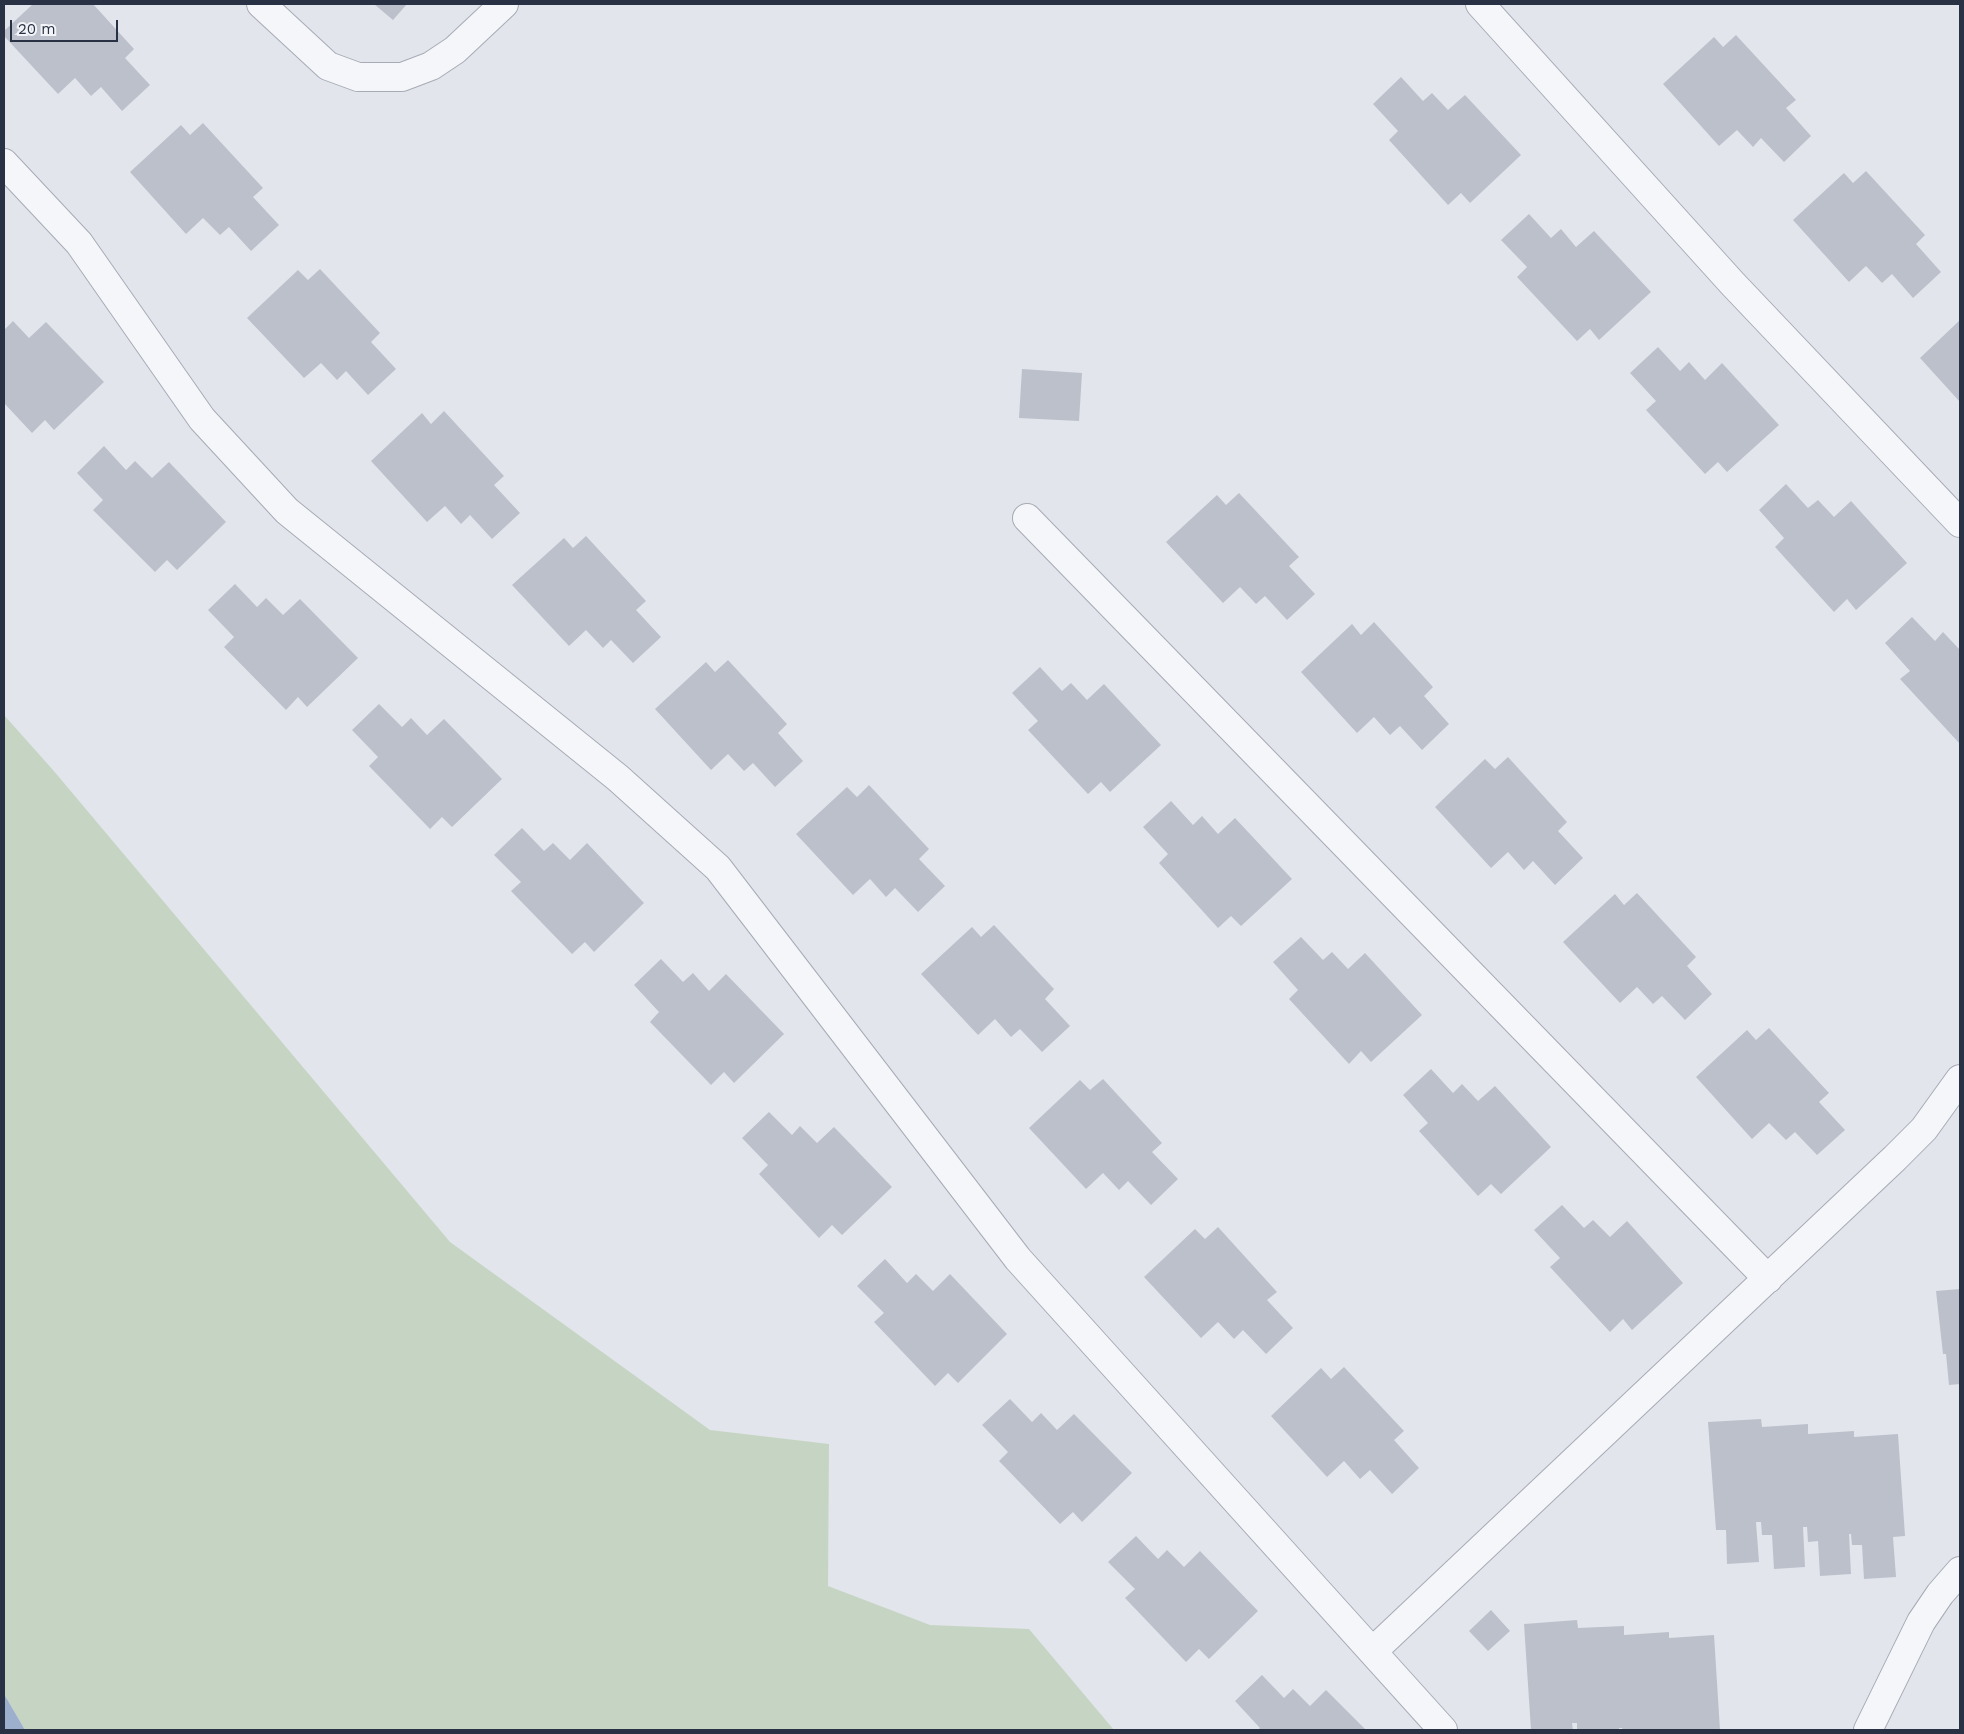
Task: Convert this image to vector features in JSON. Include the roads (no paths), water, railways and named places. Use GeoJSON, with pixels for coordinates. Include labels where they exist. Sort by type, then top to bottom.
{"type":"FeatureCollection","features":[{"type":"Feature","properties":{"kind":"street"},"geometry":{"type":"LineString","coordinates":[[261,4],[328,66],[358,77],[402,77],[431,66],[454,50],[504,4]]}},
{"type":"Feature","properties":{"kind":"street"},"geometry":{"type":"LineString","coordinates":[[1480,4],[1732,283],[1960,523]]}},
{"type":"Feature","properties":{"kind":"street"},"geometry":{"type":"LineString","coordinates":[[4,163],[79,244],[202,419],[287,511],[618,778],[718,868],[1018,1260],[1443,1730]]}},
{"type":"Feature","properties":{"kind":"street"},"geometry":{"type":"LineString","coordinates":[[1027,518],[1768,1279]]}},
{"type":"Feature","properties":{"kind":"street"},"geometry":{"type":"LineString","coordinates":[[1373,1651],[1768,1279],[1924,1129],[1960,1079]]}},
{"type":"Feature","properties":{"kind":"street"},"geometry":{"type":"LineString","coordinates":[[1868,1730],[1921,1622],[1940,1594],[1960,1571]]}},
{"type":"Feature","properties":{"kind":"water"},"geometry":{"type":"Polygon","coordinates":[[[4,1694],[25,1730],[4,1730],[4,1694]]]}}]}
